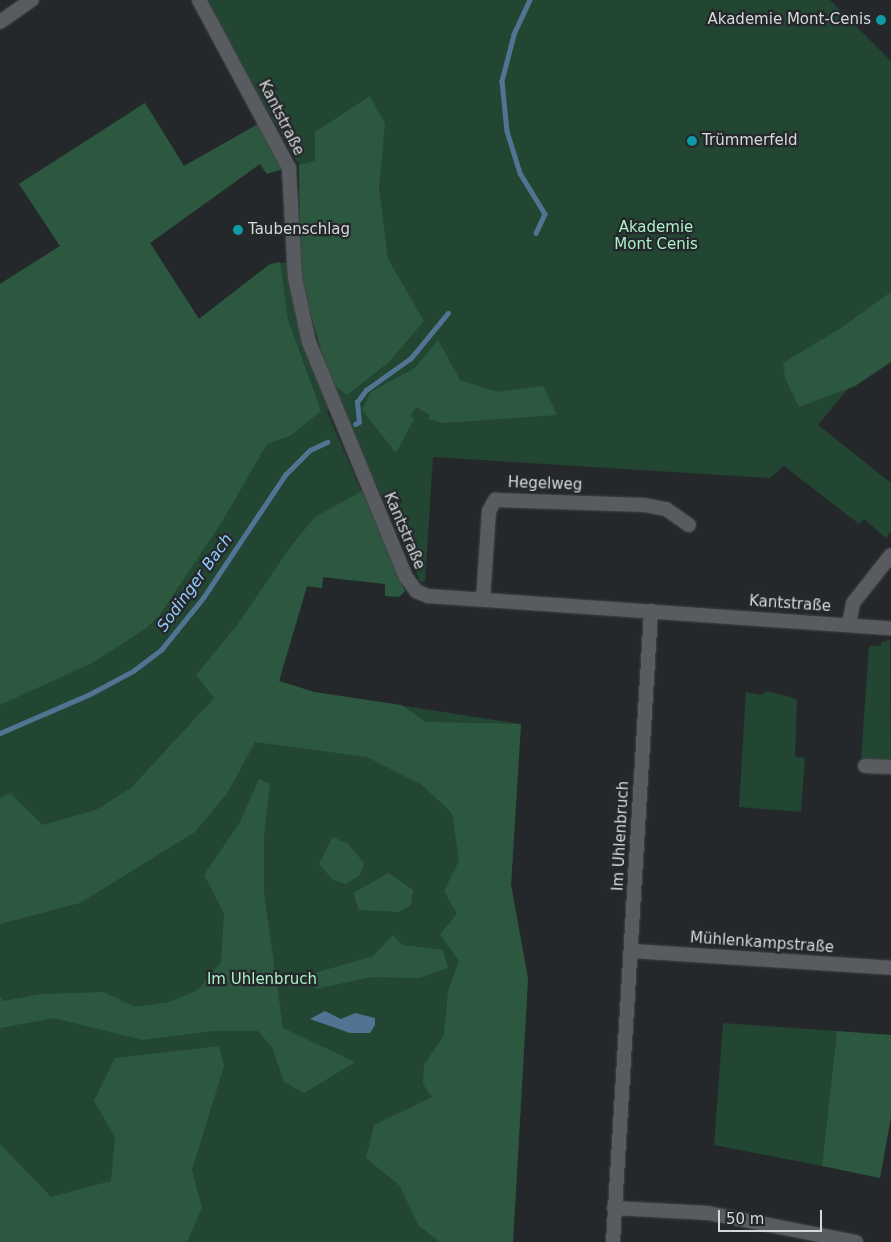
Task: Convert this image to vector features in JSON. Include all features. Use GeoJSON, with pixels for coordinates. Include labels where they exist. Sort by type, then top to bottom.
{"type":"FeatureCollection","features":[{"type":"Feature","properties":{"kind":"street"},"geometry":{"type":"LineString","coordinates":[[0,22],[32,0]]}},
{"type":"Feature","properties":{"kind":"street","name":"Kantstraße"},"geometry":{"type":"LineString","coordinates":[[199,0],[278,141],[289,168],[295,278],[309,342],[406,578],[421,594],[849,624],[853,603],[891,555]]}},
{"type":"Feature","properties":{"kind":"street","name":"Hegelweg"},"geometry":{"type":"LineString","coordinates":[[483,599],[489,511],[495,500],[645,505],[666,509],[688,526]]}},
{"type":"Feature","properties":{"kind":"street","name":"Im Uhlenbruch"},"geometry":{"type":"LineString","coordinates":[[613,1242],[651,611]]}},
{"type":"Feature","properties":{"kind":"street"},"geometry":{"type":"LineString","coordinates":[[849,624],[891,628]]}},
{"type":"Feature","properties":{"kind":"street"},"geometry":{"type":"LineString","coordinates":[[865,766],[891,767]]}},
{"type":"Feature","properties":{"kind":"street","name":"Mühlenkampstraße"},"geometry":{"type":"LineString","coordinates":[[631,951],[891,968]]}},
{"type":"Feature","properties":{"kind":"street"},"geometry":{"type":"LineString","coordinates":[[614,1208],[708,1213],[856,1242]]}},
{"type":"Feature","properties":{"kind":"green space","name":"Akademie Mont Cenis"},"geometry":{"type":"Polygon","coordinates":[[[204,0],[830,0],[891,61],[891,362],[851,385],[818,425],[891,483],[891,531],[886,538],[864,519],[859,524],[784,466],[770,478],[433,457],[425,582],[420,581],[330,382],[299,165],[204,0]]]}},
{"type":"Feature","properties":{"kind":"green space"},"geometry":{"type":"Polygon","coordinates":[[[370,96],[385,124],[379,188],[388,259],[424,321],[389,362],[347,395],[330,382],[300,278],[299,165],[315,161],[315,132],[370,96]]]}},
{"type":"Feature","properties":{"kind":"green space","name":"Im Uhlenbruch"},"geometry":{"type":"Polygon","coordinates":[[[145,103],[184,166],[260,123],[267,174],[260,164],[150,243],[199,319],[270,264],[290,262],[330,407],[327,412],[405,591],[399,597],[385,596],[385,584],[323,577],[322,588],[307,586],[279,681],[314,692],[521,724],[511,885],[528,979],[513,1242],[0,1242],[0,284],[60,246],[19,184],[145,103]]]}},
{"type":"Feature","properties":{"kind":"green space"},"geometry":{"type":"Polygon","coordinates":[[[145,103],[184,166],[260,123],[282,169],[267,174],[260,164],[150,243],[199,319],[270,264],[280,262],[288,320],[321,411],[290,436],[267,444],[223,520],[159,616],[145,629],[92,663],[0,705],[0,284],[60,246],[19,184],[145,103]]]}},
{"type":"Feature","properties":{"kind":"green space"},"geometry":{"type":"Polygon","coordinates":[[[891,292],[891,362],[855,386],[799,407],[785,378],[783,363],[841,328],[891,292]]]}},
{"type":"Feature","properties":{"kind":"green space"},"geometry":{"type":"Polygon","coordinates":[[[438,340],[460,380],[497,392],[543,386],[557,415],[443,423],[428,419],[430,415],[416,407],[410,416],[414,419],[396,453],[362,410],[371,392],[415,368],[438,340]]]}},
{"type":"Feature","properties":{"kind":"green space"},"geometry":{"type":"Polygon","coordinates":[[[362,491],[405,591],[399,597],[385,596],[385,584],[323,577],[322,588],[307,586],[279,681],[314,692],[401,705],[426,722],[521,724],[511,885],[528,979],[513,1242],[440,1242],[418,1225],[400,1186],[366,1158],[374,1125],[432,1097],[423,1084],[424,1065],[444,1035],[448,991],[459,961],[440,934],[457,914],[444,891],[459,861],[452,813],[422,785],[367,757],[255,742],[228,792],[195,832],[80,903],[0,924],[0,798],[10,793],[43,825],[96,810],[131,788],[214,698],[196,675],[238,624],[291,546],[315,517],[362,491]]]}},
{"type":"Feature","properties":{"kind":"green space"},"geometry":{"type":"Polygon","coordinates":[[[890,640],[891,761],[861,759],[869,646],[881,646],[881,642],[890,640]]]}},
{"type":"Feature","properties":{"kind":"green space"},"geometry":{"type":"Polygon","coordinates":[[[767,691],[797,699],[795,757],[805,758],[801,812],[739,807],[746,692],[761,695],[767,691]]]}},
{"type":"Feature","properties":{"kind":"green space"},"geometry":{"type":"Polygon","coordinates":[[[259,779],[270,784],[264,835],[264,893],[283,1028],[355,1062],[304,1093],[284,1082],[272,1047],[258,1031],[213,1031],[143,1040],[54,1018],[0,1028],[0,997],[3,1001],[41,994],[104,992],[135,1007],[169,1002],[198,990],[221,962],[224,913],[204,875],[240,822],[259,779]]]}},
{"type":"Feature","properties":{"kind":"green space"},"geometry":{"type":"Polygon","coordinates":[[[333,837],[348,844],[364,863],[360,875],[346,884],[333,880],[319,864],[333,837]]]}},
{"type":"Feature","properties":{"kind":"green space"},"geometry":{"type":"Polygon","coordinates":[[[389,873],[413,890],[411,905],[399,912],[359,910],[353,893],[389,873]]]}},
{"type":"Feature","properties":{"kind":"green space"},"geometry":{"type":"Polygon","coordinates":[[[393,935],[402,945],[443,950],[448,968],[419,978],[372,977],[315,989],[315,973],[373,956],[393,935]]]}},
{"type":"Feature","properties":{"kind":"green space"},"geometry":{"type":"Polygon","coordinates":[[[723,1023],[837,1031],[822,1166],[714,1145],[723,1023]]]}},
{"type":"Feature","properties":{"kind":"green space"},"geometry":{"type":"Polygon","coordinates":[[[837,1031],[891,1035],[891,1117],[880,1178],[822,1166],[837,1031]]]}},
{"type":"Feature","properties":{"kind":"green space"},"geometry":{"type":"Polygon","coordinates":[[[219,1046],[224,1066],[192,1170],[202,1208],[187,1242],[0,1242],[0,1144],[51,1197],[111,1181],[115,1137],[94,1101],[115,1058],[219,1046]]]}},
{"type":"Feature","properties":{"kind":"water"},"geometry":{"type":"Polygon","coordinates":[[[325,1011],[341,1019],[355,1013],[375,1018],[375,1025],[370,1033],[350,1033],[310,1019],[325,1011]]]}},
{"type":"Feature","properties":{"kind":"waterway"},"geometry":{"type":"LineString","coordinates":[[530,0],[514,35],[502,81],[507,131],[520,173],[545,214],[536,233]]}},
{"type":"Feature","properties":{"kind":"waterway"},"geometry":{"type":"LineString","coordinates":[[355,424],[359,422],[357,402],[366,390],[411,358],[448,313]]}},
{"type":"Feature","properties":{"kind":"waterway","name":"Sodinger Bach"},"geometry":{"type":"LineString","coordinates":[[0,733],[90,694],[133,671],[161,650],[203,598],[285,475],[310,450],[327,442]]}},
{"type":"Feature","properties":{"kind":"place","name":"Akademie Mont-Cenis"},"geometry":{"type":"Point","coordinates":[881,20]}},
{"type":"Feature","properties":{"kind":"place","name":"Trümmerfeld"},"geometry":{"type":"Point","coordinates":[692,141]}},
{"type":"Feature","properties":{"kind":"place","name":"Taubenschlag"},"geometry":{"type":"Point","coordinates":[238,230]}}]}
